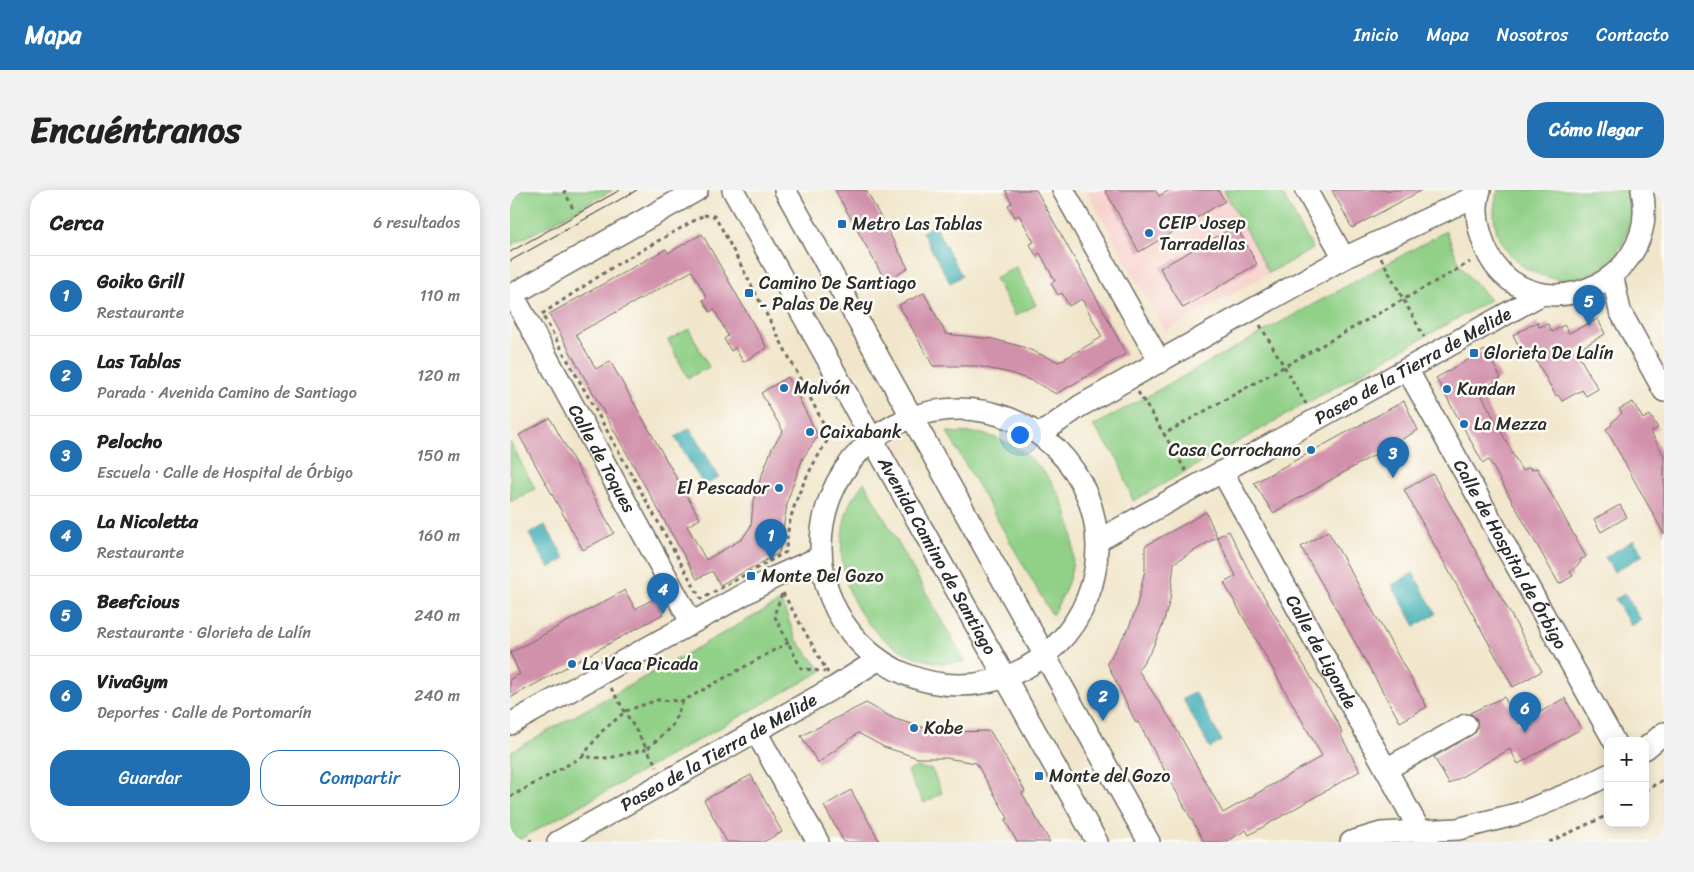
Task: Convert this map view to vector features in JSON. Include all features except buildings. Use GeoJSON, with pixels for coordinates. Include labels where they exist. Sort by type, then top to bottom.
{"type":"FeatureCollection","features":[{"type":"Feature","properties":{"kind":"street"},"geometry":{"type":"LineString","coordinates":[[511,295],[697,190]]}},
{"type":"Feature","properties":{"kind":"street","name":"Avenida Camino de Santiago"},"geometry":{"type":"LineString","coordinates":[[732,190],[1097,842]]}},
{"type":"Feature","properties":{"kind":"street"},"geometry":{"type":"LineString","coordinates":[[785,190],[1149,842]]}},
{"type":"Feature","properties":{"kind":"street"},"geometry":{"type":"LineString","coordinates":[[1063,190],[1160,362]]}},
{"type":"Feature","properties":{"kind":"street"},"geometry":{"type":"LineString","coordinates":[[1306,190],[1344,258]]}},
{"type":"Feature","properties":{"kind":"street"},"geometry":{"type":"LineString","coordinates":[[1042,433],[1080,406],[1344,258],[1479,192],[1477,221],[1484,246],[1498,268],[1518,284],[1542,294],[1567,296],[1591,291],[1613,278],[1631,259],[1639,242],[1644,224],[1645,201],[1642,190]]}},
{"type":"Feature","properties":{"kind":"street"},"geometry":{"type":"LineString","coordinates":[[1613,278],[1620,311],[1664,390]]}},
{"type":"Feature","properties":{"kind":"street","name":"Paseo de la Tierra de Melide"},"geometry":{"type":"LineString","coordinates":[[1099,540],[1223,473],[1542,294]]}},
{"type":"Feature","properties":{"kind":"street","name":"Calle de Toques"},"geometry":{"type":"LineString","coordinates":[[511,295],[691,622]]}},
{"type":"Feature","properties":{"kind":"street","name":"Calle de Hospital de Órbigo"},"geometry":{"type":"LineString","coordinates":[[1407,369],[1612,737]]}},
{"type":"Feature","properties":{"kind":"street"},"geometry":{"type":"LineString","coordinates":[[945,409],[979,409],[1012,417],[1042,433],[1065,454],[1083,480],[1094,509],[1099,540],[1096,572],[1086,603],[1070,630],[1045,655],[1003,675],[970,684],[937,684],[905,676],[876,661],[847,633],[827,598],[818,558],[828,502],[852,459],[872,441],[912,419],[945,409]]}},
{"type":"Feature","properties":{"kind":"street","name":"Calle de Ligonde"},"geometry":{"type":"LineString","coordinates":[[1223,473],[1420,831]]}},
{"type":"Feature","properties":{"kind":"street"},"geometry":{"type":"LineString","coordinates":[[510,724],[691,622],[775,577],[818,558]]}},
{"type":"Feature","properties":{"kind":"street","name":"Paseo de la Tierra de Melide"},"geometry":{"type":"LineString","coordinates":[[563,841],[756,732],[832,680],[876,661]]}},
{"type":"Feature","properties":{"kind":"street"},"geometry":{"type":"LineString","coordinates":[[1386,768],[1466,725]]}},
{"type":"Feature","properties":{"kind":"street"},"geometry":{"type":"LineString","coordinates":[[756,732],[818,842]]}},
{"type":"Feature","properties":{"kind":"street"},"geometry":{"type":"LineString","coordinates":[[1649,746],[1664,733]]}},
{"type":"Feature","properties":{"kind":"street"},"geometry":{"type":"LineString","coordinates":[[1351,842],[1381,833],[1458,828],[1521,813],[1604,777]]}},
{"type":"Feature","properties":{"kind":"path"},"geometry":{"type":"LineString","coordinates":[[564,190],[574,211]]}},
{"type":"Feature","properties":{"kind":"path"},"geometry":{"type":"LineString","coordinates":[[704,215],[714,216],[830,436],[799,492],[790,520],[786,552],[701,599],[542,314],[619,262],[704,215]]}},
{"type":"Feature","properties":{"kind":"path"},"geometry":{"type":"LineString","coordinates":[[1381,258],[1424,337]]}},
{"type":"Feature","properties":{"kind":"path"},"geometry":{"type":"LineString","coordinates":[[1164,434],[1470,262]]}},
{"type":"Feature","properties":{"kind":"path"},"geometry":{"type":"LineString","coordinates":[[1259,323],[1308,407]]}},
{"type":"Feature","properties":{"kind":"path"},"geometry":{"type":"LineString","coordinates":[[1138,391],[1188,475]]}},
{"type":"Feature","properties":{"kind":"path"},"geometry":{"type":"LineString","coordinates":[[782,591],[832,680],[801,668],[774,615],[782,591]]}},
{"type":"Feature","properties":{"kind":"path"},"geometry":{"type":"LineString","coordinates":[[510,797],[582,757],[601,732],[626,711],[657,700],[683,701],[789,642]]}},
{"type":"Feature","properties":{"kind":"path"},"geometry":{"type":"LineString","coordinates":[[610,687],[626,711],[657,768]]}},
{"type":"Feature","properties":{"kind":"path"},"geometry":{"type":"LineString","coordinates":[[582,757],[609,758],[647,749],[672,726],[683,701]]}},
{"type":"Feature","properties":{"kind":"path"},"geometry":{"type":"LineString","coordinates":[[1649,788],[1664,779]]}},
{"type":"Feature","properties":{"kind":"path"},"geometry":{"type":"LineString","coordinates":[[1549,842],[1604,817]]}},
{"type":"Feature","properties":{"kind":"shaded area"},"geometry":{"type":"Polygon","coordinates":[[[1086,190],[1280,190],[1313,249],[1165,331],[1086,190]]]}},
{"type":"Feature","properties":{"kind":"green space"},"geometry":{"type":"Polygon","coordinates":[[[510,190],[613,190],[510,246],[510,190]]]}},
{"type":"Feature","properties":{"kind":"green space"},"geometry":{"type":"Polygon","coordinates":[[[1224,190],[1280,190],[1313,249],[1269,273],[1224,190]]]}},
{"type":"Feature","properties":{"kind":"green space"},"geometry":{"type":"Polygon","coordinates":[[[1498,190],[1627,190],[1630,204],[1630,219],[1627,233],[1621,246],[1603,267],[1580,277],[1557,279],[1534,272],[1514,259],[1500,241],[1494,217],[1498,190]]]}},
{"type":"Feature","properties":{"kind":"green space"},"geometry":{"type":"Polygon","coordinates":[[[1446,231],[1461,267],[1490,300],[1133,501],[1118,459],[1093,426],[1446,231]]]}},
{"type":"Feature","properties":{"kind":"green space"},"geometry":{"type":"Polygon","coordinates":[[[1016,267],[1036,305],[1015,316],[995,278],[1016,267]]]}},
{"type":"Feature","properties":{"kind":"green space"},"geometry":{"type":"Polygon","coordinates":[[[689,329],[709,367],[688,378],[668,340],[689,329]]]}},
{"type":"Feature","properties":{"kind":"green space"},"geometry":{"type":"Polygon","coordinates":[[[947,432],[982,434],[1002,440],[1020,450],[1049,478],[1060,496],[1072,535],[1073,563],[1067,586],[1052,615],[947,432]]]}},
{"type":"Feature","properties":{"kind":"green space"},"geometry":{"type":"Polygon","coordinates":[[[510,442],[535,489],[510,502],[510,442]]]}},
{"type":"Feature","properties":{"kind":"green space"},"geometry":{"type":"Polygon","coordinates":[[[864,482],[965,662],[938,663],[909,654],[887,641],[869,625],[856,605],[847,582],[842,558],[842,533],[849,505],[864,482]]]}},
{"type":"Feature","properties":{"kind":"green space"},"geometry":{"type":"Polygon","coordinates":[[[781,601],[796,639],[822,671],[515,842],[510,842],[510,752],[781,601]]]}},
{"type":"Feature","properties":{"kind":"green space"},"geometry":{"type":"Polygon","coordinates":[[[916,767],[932,770],[942,793],[924,803],[907,772],[916,767]]]}},
{"type":"Feature","properties":{"kind":"water"},"geometry":{"type":"Polygon","coordinates":[[[934,225],[962,276],[950,283],[922,232],[934,225]]]}},
{"type":"Feature","properties":{"kind":"water"},"geometry":{"type":"Polygon","coordinates":[[[690,428],[719,477],[704,486],[675,437],[690,428]]]}},
{"type":"Feature","properties":{"kind":"water"},"geometry":{"type":"Polygon","coordinates":[[[545,525],[565,559],[549,568],[529,534],[545,525]]]}},
{"type":"Feature","properties":{"kind":"water"},"geometry":{"type":"Polygon","coordinates":[[[1634,540],[1643,555],[1614,572],[1605,557],[1634,540]]]}},
{"type":"Feature","properties":{"kind":"water"},"geometry":{"type":"Polygon","coordinates":[[[1413,573],[1436,614],[1415,626],[1392,585],[1413,573]]]}},
{"type":"Feature","properties":{"kind":"water"},"geometry":{"type":"Polygon","coordinates":[[[1625,594],[1641,620],[1631,626],[1615,599],[1625,594]]]}},
{"type":"Feature","properties":{"kind":"water"},"geometry":{"type":"Polygon","coordinates":[[[1195,692],[1222,741],[1210,748],[1183,699],[1195,692]]]}},
{"type":"Feature","properties":{"kind":"tram line"},"geometry":{"type":"LineString","coordinates":[[510,252],[620,190]]}},
{"type":"Feature","properties":{"kind":"tram line"},"geometry":{"type":"LineString","coordinates":[[510,261],[637,190]]}},
{"type":"Feature","properties":{"kind":"place","name":"Metro Las Tablas"},"geometry":{"type":"Point","coordinates":[842,224]}},
{"type":"Feature","properties":{"kind":"place","name":"CEIP Josep Tarradellas"},"geometry":{"type":"Point","coordinates":[1149,233]}},
{"type":"Feature","properties":{"kind":"place","name":"Camino De Santiago - Palas De Rey"},"geometry":{"type":"Point","coordinates":[749,293]}},
{"type":"Feature","properties":{"kind":"place","name":"Beefcious"},"geometry":{"type":"Point","coordinates":[1589,326]}},
{"type":"Feature","properties":{"kind":"place","name":"Glorieta De Lalín"},"geometry":{"type":"Point","coordinates":[1474,353]}},
{"type":"Feature","properties":{"kind":"place","name":"Malvón"},"geometry":{"type":"Point","coordinates":[784,388]}},
{"type":"Feature","properties":{"kind":"place","name":"Kundan"},"geometry":{"type":"Point","coordinates":[1447,389]}},
{"type":"Feature","properties":{"kind":"place","name":"La Mezza"},"geometry":{"type":"Point","coordinates":[1464,424]}},
{"type":"Feature","properties":{"kind":"place","name":"Caixabank"},"geometry":{"type":"Point","coordinates":[810,432]}},
{"type":"Feature","properties":{"kind":"place","name":"Casa Corrochano"},"geometry":{"type":"Point","coordinates":[1311,450]}},
{"type":"Feature","properties":{"kind":"place","name":"Pelocho"},"geometry":{"type":"Point","coordinates":[1393,478]}},
{"type":"Feature","properties":{"kind":"place","name":"El Pescador"},"geometry":{"type":"Point","coordinates":[779,488]}},
{"type":"Feature","properties":{"kind":"place","name":"Goiko Grill"},"geometry":{"type":"Point","coordinates":[771,560]}},
{"type":"Feature","properties":{"kind":"place","name":"Monte Del Gozo"},"geometry":{"type":"Point","coordinates":[751,576]}},
{"type":"Feature","properties":{"kind":"place","name":"La Nicoletta"},"geometry":{"type":"Point","coordinates":[663,614]}},
{"type":"Feature","properties":{"kind":"place","name":"La Vaca Picada"},"geometry":{"type":"Point","coordinates":[572,664]}},
{"type":"Feature","properties":{"kind":"place","name":"Las Tablas"},"geometry":{"type":"Point","coordinates":[1103,721]}},
{"type":"Feature","properties":{"kind":"place","name":"Kobe"},"geometry":{"type":"Point","coordinates":[914,728]}},
{"type":"Feature","properties":{"kind":"place","name":"VivaGym"},"geometry":{"type":"Point","coordinates":[1525,733]}},
{"type":"Feature","properties":{"kind":"place","name":"Monte del Gozo"},"geometry":{"type":"Point","coordinates":[1039,776]}}]}
